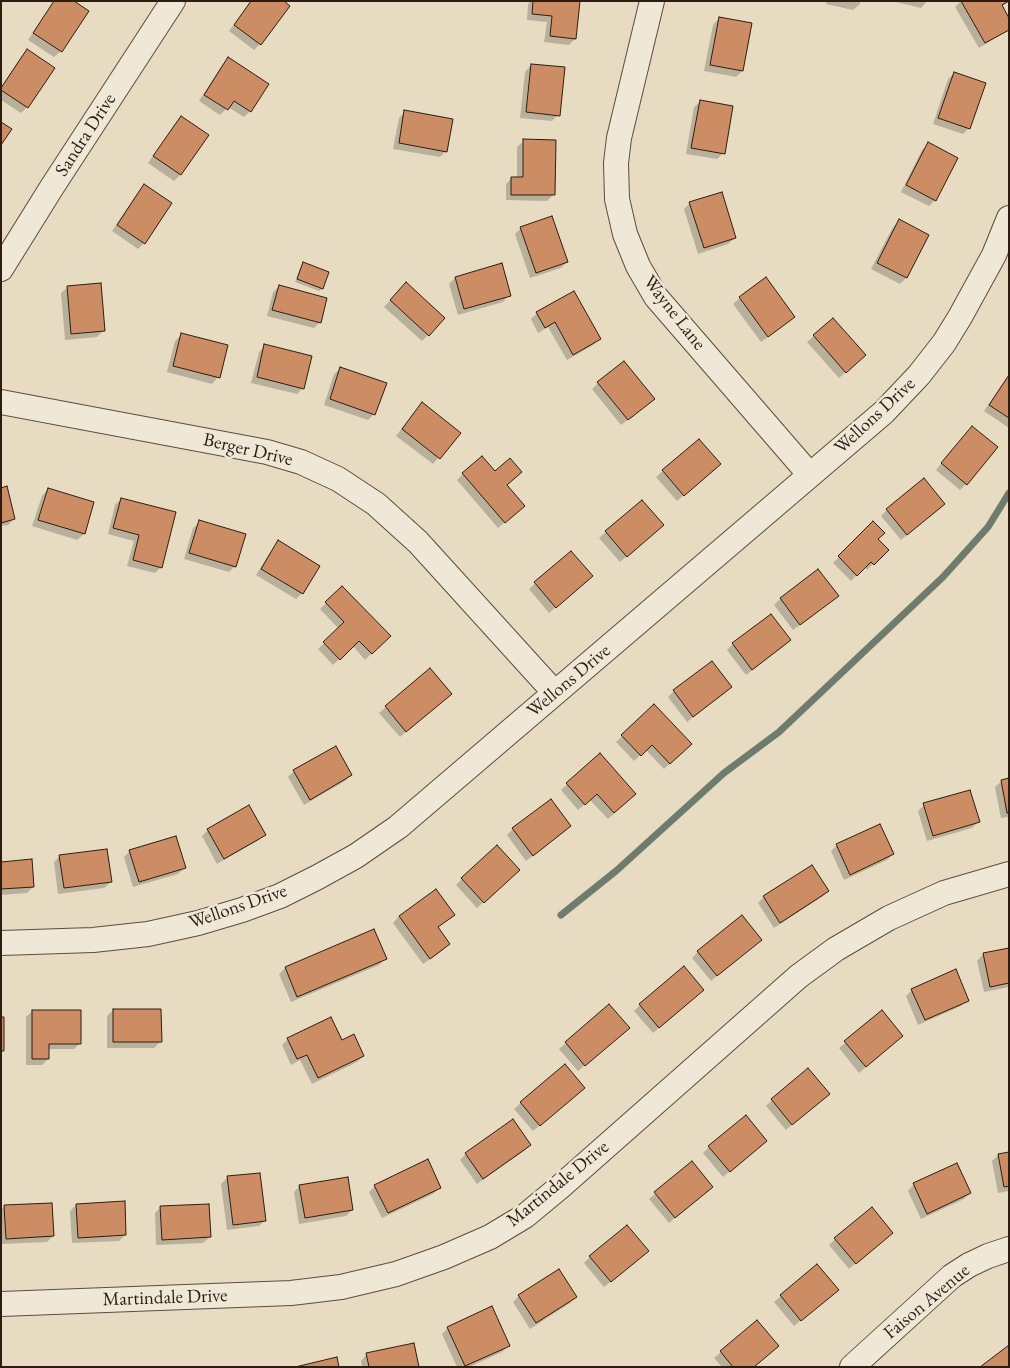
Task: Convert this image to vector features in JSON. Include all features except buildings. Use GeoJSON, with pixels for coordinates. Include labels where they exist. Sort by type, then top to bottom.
{"type":"FeatureCollection","features":[{"type":"Feature","properties":{"kind":"street","name":"Sandra Drive"},"geometry":{"type":"LineString","coordinates":[[1,269],[173,1]]}},
{"type":"Feature","properties":{"kind":"street","name":"Wayne Lane"},"geometry":{"type":"LineString","coordinates":[[652,1],[619,138],[616,163],[617,199],[624,234],[638,266],[656,297],[810,475]]}},
{"type":"Feature","properties":{"kind":"street","name":"Wellons Drive"},"geometry":{"type":"LineString","coordinates":[[1,943],[92,940],[148,934],[198,923],[280,896],[356,856],[398,827],[884,412],[919,375],[944,343],[994,255],[1009,218]]}},
{"type":"Feature","properties":{"kind":"street","name":"Berger Drive"},"geometry":{"type":"LineString","coordinates":[[1,402],[267,452],[301,462],[338,479],[376,504],[418,542],[555,693]]}},
{"type":"Feature","properties":{"kind":"street","name":"Martindale Drive"},"geometry":{"type":"LineString","coordinates":[[1,1304],[291,1293],[341,1286],[396,1274],[444,1257],[490,1237],[525,1216],[799,976],[836,949],[889,918],[944,893],[1009,874]]}},
{"type":"Feature","properties":{"kind":"street","name":"Faison Avenue"},"geometry":{"type":"LineString","coordinates":[[852,1367],[952,1276],[969,1265],[1009,1249]]}},
{"type":"Feature","properties":{"kind":"waterway"},"geometry":{"type":"LineString","coordinates":[[561,915],[616,871],[724,773],[779,732],[943,577],[988,527],[1009,493]]}}]}
